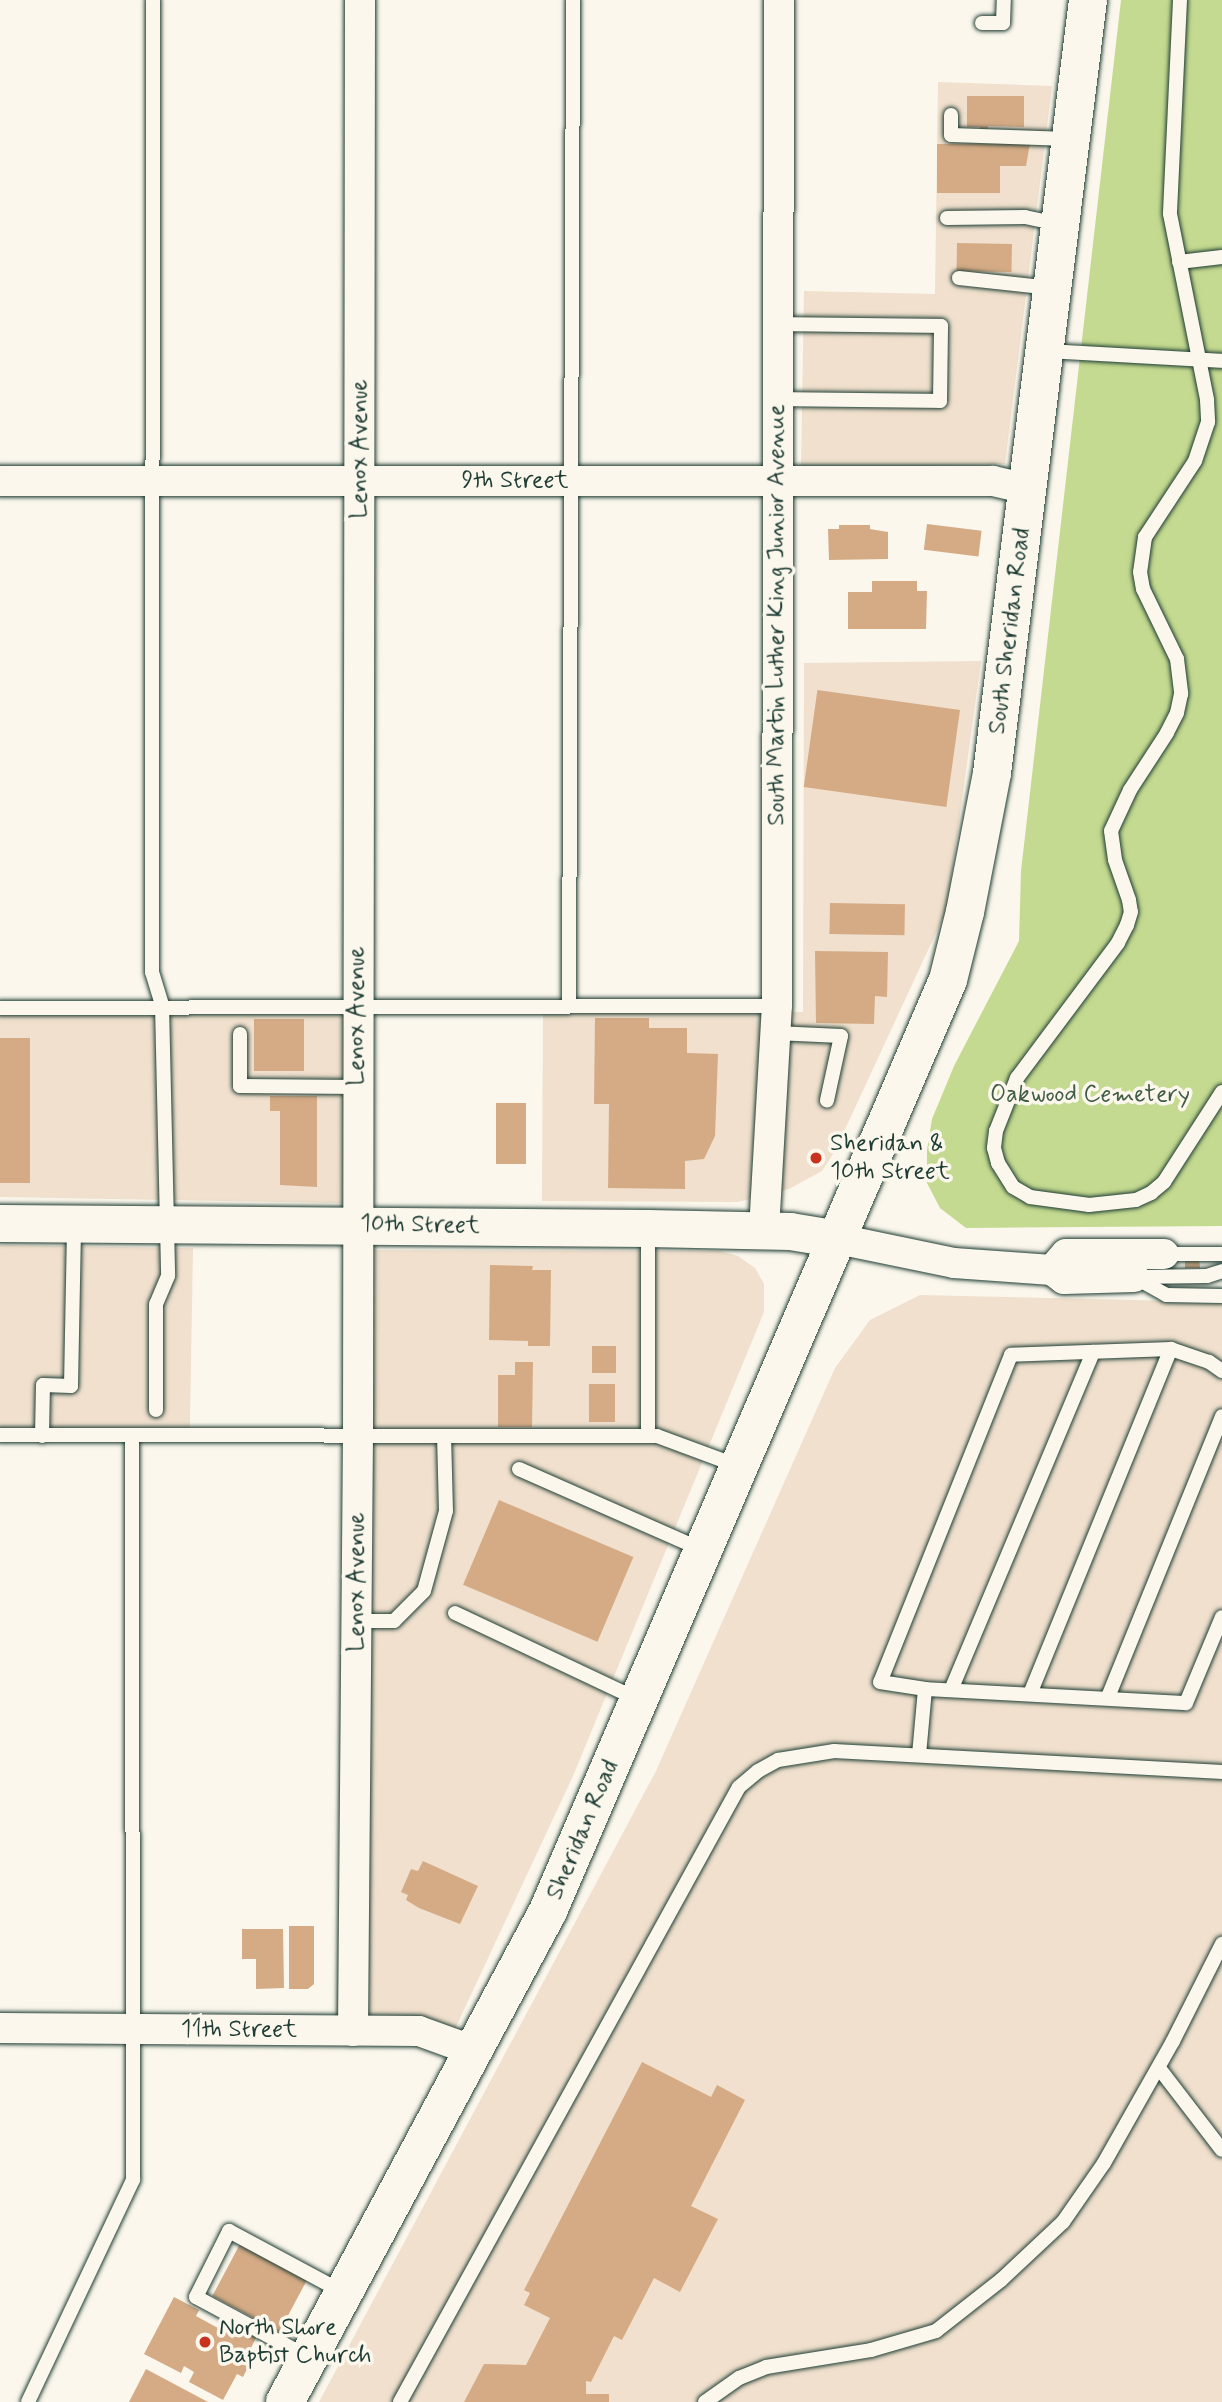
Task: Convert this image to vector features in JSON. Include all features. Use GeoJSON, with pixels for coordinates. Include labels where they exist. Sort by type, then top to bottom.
{"type":"FeatureCollection","features":[{"type":"Feature","properties":{"kind":"highway","name":"South Sheridan Road"},"geometry":{"type":"LineString","coordinates":[[838,1239],[948,979],[992,773],[1088,0]]}},
{"type":"Feature","properties":{"kind":"highway","name":"Sheridan Road"},"geometry":{"type":"LineString","coordinates":[[285,2402],[548,1912],[838,1239]]}},
{"type":"Feature","properties":{"kind":"street","name":"Lenox Avenue"},"geometry":{"type":"LineString","coordinates":[[354,2031],[358,1437],[360,0]]}},
{"type":"Feature","properties":{"kind":"street","name":"South Martin Luther King Junior Avenue"},"geometry":{"type":"LineString","coordinates":[[764,1230],[776,1020],[779,0]]}},
{"type":"Feature","properties":{"kind":"street","name":"9th Street"},"geometry":{"type":"LineString","coordinates":[[0,481],[993,481],[1028,489]]}},
{"type":"Feature","properties":{"kind":"street","name":"10th Street"},"geometry":{"type":"LineString","coordinates":[[0,1223],[357,1224],[764,1230],[838,1239]]}},
{"type":"Feature","properties":{"kind":"street"},"geometry":{"type":"LineString","coordinates":[[838,1239],[954,1263],[1052,1270],[1064,1279],[1134,1277]]}},
{"type":"Feature","properties":{"kind":"street"},"geometry":{"type":"LineString","coordinates":[[1052,1270],[1066,1254],[1164,1254]]}},
{"type":"Feature","properties":{"kind":"street","name":"11th Street"},"geometry":{"type":"LineString","coordinates":[[0,2028],[419,2031],[474,2051]]}},
{"type":"Feature","properties":{"kind":"lane"},"geometry":{"type":"LineString","coordinates":[[153,0],[152,972],[162,1005],[168,1276],[156,1304],[156,1410]]}},
{"type":"Feature","properties":{"kind":"lane"},"geometry":{"type":"LineString","coordinates":[[569,1005],[573,0]]}},
{"type":"Feature","properties":{"kind":"lane"},"geometry":{"type":"LineString","coordinates":[[982,23],[1003,23],[1004,0]]}},
{"type":"Feature","properties":{"kind":"lane"},"geometry":{"type":"LineString","coordinates":[[1180,0],[1169,196],[1198,360],[1208,400],[1209,422],[1205,437],[1185,479],[1154,519],[1140,555],[1143,589],[1177,659],[1181,694],[1177,713],[1167,733],[1130,790],[1111,831],[1111,845],[1130,912],[1118,943],[1017,1078],[996,1131],[994,1148],[998,1163],[1013,1187],[1030,1197],[1090,1205],[1136,1200],[1152,1193],[1170,1173],[1222,1092]]}},
{"type":"Feature","properties":{"kind":"lane"},"geometry":{"type":"LineString","coordinates":[[951,115],[951,135],[1071,139]]}},
{"type":"Feature","properties":{"kind":"lane"},"geometry":{"type":"LineString","coordinates":[[947,218],[1025,217],[1061,225]]}},
{"type":"Feature","properties":{"kind":"lane"},"geometry":{"type":"LineString","coordinates":[[1180,262],[1222,257]]}},
{"type":"Feature","properties":{"kind":"lane"},"geometry":{"type":"LineString","coordinates":[[959,278],[1052,288]]}},
{"type":"Feature","properties":{"kind":"lane"},"geometry":{"type":"LineString","coordinates":[[778,324],[941,326],[940,401],[778,399]]}},
{"type":"Feature","properties":{"kind":"lane"},"geometry":{"type":"LineString","coordinates":[[1045,351],[1220,362]]}},
{"type":"Feature","properties":{"kind":"lane"},"geometry":{"type":"LineString","coordinates":[[0,1008],[162,1005],[357,1009],[569,1005],[776,1020],[841,1036],[827,1100]]}},
{"type":"Feature","properties":{"kind":"lane"},"geometry":{"type":"LineString","coordinates":[[240,1034],[240,1086],[357,1087]]}},
{"type":"Feature","properties":{"kind":"lane"},"geometry":{"type":"LineString","coordinates":[[41,1436],[43,1385],[71,1386],[74,1223]]}},
{"type":"Feature","properties":{"kind":"lane"},"geometry":{"type":"LineString","coordinates":[[648,1228],[648,1437]]}},
{"type":"Feature","properties":{"kind":"lane"},"geometry":{"type":"LineString","coordinates":[[1164,1254],[1222,1254]]}},
{"type":"Feature","properties":{"kind":"lane"},"geometry":{"type":"LineString","coordinates":[[1134,1277],[1207,1276],[1222,1272]]}},
{"type":"Feature","properties":{"kind":"lane"},"geometry":{"type":"LineString","coordinates":[[1134,1277],[1166,1295],[1222,1296]]}},
{"type":"Feature","properties":{"kind":"lane"},"geometry":{"type":"LineString","coordinates":[[1031,1694],[1171,1349]]}},
{"type":"Feature","properties":{"kind":"lane"},"geometry":{"type":"LineString","coordinates":[[1222,1371],[1209,1362],[1171,1349],[1011,1355],[880,1682],[925,1689],[1186,1703],[1222,1617]]}},
{"type":"Feature","properties":{"kind":"lane"},"geometry":{"type":"LineString","coordinates":[[951,1690],[1093,1352]]}},
{"type":"Feature","properties":{"kind":"lane"},"geometry":{"type":"LineString","coordinates":[[1108,1697],[1222,1416]]}},
{"type":"Feature","properties":{"kind":"lane"},"geometry":{"type":"LineString","coordinates":[[0,1435],[657,1437],[738,1466]]}},
{"type":"Feature","properties":{"kind":"lane"},"geometry":{"type":"LineString","coordinates":[[28,2402],[133,2180],[132,1437]]}},
{"type":"Feature","properties":{"kind":"lane"},"geometry":{"type":"LineString","coordinates":[[357,1621],[394,1621],[424,1591],[446,1511],[444,1437]]}},
{"type":"Feature","properties":{"kind":"lane"},"geometry":{"type":"LineString","coordinates":[[519,1469],[702,1550]]}},
{"type":"Feature","properties":{"kind":"lane"},"geometry":{"type":"LineString","coordinates":[[454,1613],[638,1700]]}},
{"type":"Feature","properties":{"kind":"lane"},"geometry":{"type":"LineString","coordinates":[[919,1755],[925,1689]]}},
{"type":"Feature","properties":{"kind":"lane"},"geometry":{"type":"LineString","coordinates":[[400,2402],[739,1787],[778,1760],[834,1751],[1222,1772]]}},
{"type":"Feature","properties":{"kind":"lane"},"geometry":{"type":"LineString","coordinates":[[705,2402],[739,2378],[766,2367],[872,2350],[936,2331],[1000,2280],[1063,2222],[1104,2163],[1159,2068],[1222,1944]]}},
{"type":"Feature","properties":{"kind":"lane"},"geometry":{"type":"LineString","coordinates":[[1159,2068],[1222,2150]]}},
{"type":"Feature","properties":{"kind":"lane"},"geometry":{"type":"LineString","coordinates":[[309,2358],[196,2297],[229,2231],[344,2292]]}},
{"type":"Feature","properties":{"kind":"shaded area"},"geometry":{"type":"Polygon","coordinates":[[[938,82],[1052,86],[1005,464],[801,468],[804,291],[935,294],[938,82]]]}},
{"type":"Feature","properties":{"kind":"shaded area"},"geometry":{"type":"Polygon","coordinates":[[[981,661],[947,909],[835,1151],[822,1171],[789,1189],[738,1202],[542,1201],[543,1010],[803,1012],[804,663],[981,661]]]}},
{"type":"Feature","properties":{"kind":"shaded area"},"geometry":{"type":"Polygon","coordinates":[[[0,1008],[354,1014],[351,1203],[0,1197],[0,1008]]]}},
{"type":"Feature","properties":{"kind":"shaded area"},"geometry":{"type":"Polygon","coordinates":[[[0,1245],[193,1248],[190,1437],[0,1434],[0,1245]]]}},
{"type":"Feature","properties":{"kind":"shaded area"},"geometry":{"type":"Polygon","coordinates":[[[352,1250],[720,1251],[738,1256],[755,1268],[764,1284],[764,1312],[573,1776],[455,2029],[336,2027],[352,1250]]]}},
{"type":"Feature","properties":{"kind":"shaded area"},"geometry":{"type":"Polygon","coordinates":[[[920,1295],[1222,1302],[1222,2402],[319,2402],[656,1771],[835,1368],[870,1320],[920,1295]]]}},
{"type":"Feature","properties":{"kind":"green space","name":"Oakwood Cemetery"},"geometry":{"type":"Polygon","coordinates":[[[1121,0],[1222,0],[1222,1226],[966,1228],[940,1208],[927,1183],[927,1150],[932,1119],[954,1066],[1019,941],[1021,871],[1121,0]]]}},
{"type":"Feature","properties":{"kind":"building"},"geometry":{"type":"Polygon","coordinates":[[[967,96],[1024,96],[1024,127],[988,126],[988,131],[980,131],[980,127],[967,127],[967,96]]]}},
{"type":"Feature","properties":{"kind":"building"},"geometry":{"type":"Polygon","coordinates":[[[1030,143],[1026,166],[1000,166],[1000,193],[937,193],[937,144],[1030,143]]]}},
{"type":"Feature","properties":{"kind":"building"},"geometry":{"type":"Polygon","coordinates":[[[957,243],[1012,244],[1012,272],[957,271],[957,243]]]}},
{"type":"Feature","properties":{"kind":"building"},"geometry":{"type":"Polygon","coordinates":[[[927,524],[982,531],[978,557],[924,550],[927,524]]]}},
{"type":"Feature","properties":{"kind":"building"},"geometry":{"type":"Polygon","coordinates":[[[839,525],[870,525],[870,529],[888,532],[888,559],[829,560],[828,529],[839,529],[839,525]]]}},
{"type":"Feature","properties":{"kind":"building"},"geometry":{"type":"Polygon","coordinates":[[[872,581],[917,581],[917,591],[927,591],[926,629],[848,629],[848,592],[872,592],[872,581]]]}},
{"type":"Feature","properties":{"kind":"building"},"geometry":{"type":"Polygon","coordinates":[[[817,690],[960,710],[946,807],[804,787],[817,690]]]}},
{"type":"Feature","properties":{"kind":"building"},"geometry":{"type":"Polygon","coordinates":[[[830,903],[905,904],[904,935],[829,934],[830,903]]]}},
{"type":"Feature","properties":{"kind":"building"},"geometry":{"type":"Polygon","coordinates":[[[815,951],[888,952],[887,997],[875,996],[874,1024],[816,1023],[815,951]]]}},
{"type":"Feature","properties":{"kind":"building"},"geometry":{"type":"Polygon","coordinates":[[[595,1018],[649,1018],[649,1028],[687,1028],[687,1053],[718,1054],[715,1136],[704,1159],[685,1161],[685,1189],[608,1188],[609,1104],[594,1104],[595,1018]]]}},
{"type":"Feature","properties":{"kind":"building"},"geometry":{"type":"Polygon","coordinates":[[[254,1019],[304,1019],[304,1071],[254,1071],[254,1019]]]}},
{"type":"Feature","properties":{"kind":"building"},"geometry":{"type":"Polygon","coordinates":[[[0,1038],[30,1038],[30,1183],[0,1183],[0,1038]]]}},
{"type":"Feature","properties":{"kind":"building"},"geometry":{"type":"Polygon","coordinates":[[[270,1096],[317,1096],[317,1187],[280,1185],[280,1111],[270,1111],[270,1096]]]}},
{"type":"Feature","properties":{"kind":"building"},"geometry":{"type":"Polygon","coordinates":[[[496,1103],[526,1103],[526,1164],[496,1164],[496,1103]]]}},
{"type":"Feature","properties":{"kind":"building"},"geometry":{"type":"Polygon","coordinates":[[[1199,1258],[1200,1268],[1185,1268],[1185,1259],[1199,1258]]]}},
{"type":"Feature","properties":{"kind":"building"},"geometry":{"type":"Polygon","coordinates":[[[490,1265],[533,1266],[532,1270],[551,1270],[550,1346],[528,1346],[528,1341],[489,1340],[490,1265]]]}},
{"type":"Feature","properties":{"kind":"building"},"geometry":{"type":"Polygon","coordinates":[[[592,1346],[616,1346],[616,1373],[592,1373],[592,1346]]]}},
{"type":"Feature","properties":{"kind":"building"},"geometry":{"type":"Polygon","coordinates":[[[515,1362],[533,1362],[532,1427],[498,1427],[498,1375],[515,1375],[515,1362]]]}},
{"type":"Feature","properties":{"kind":"building"},"geometry":{"type":"Polygon","coordinates":[[[589,1384],[615,1384],[615,1422],[589,1422],[589,1384]]]}},
{"type":"Feature","properties":{"kind":"building"},"geometry":{"type":"Polygon","coordinates":[[[499,1500],[633,1557],[597,1642],[463,1585],[499,1500]]]}},
{"type":"Feature","properties":{"kind":"building"},"geometry":{"type":"Polygon","coordinates":[[[423,1861],[478,1886],[460,1924],[419,1908],[406,1900],[408,1895],[401,1892],[411,1869],[418,1871],[423,1861]]]}},
{"type":"Feature","properties":{"kind":"building"},"geometry":{"type":"Polygon","coordinates":[[[289,1926],[314,1926],[314,1984],[308,1989],[289,1989],[289,1926]]]}},
{"type":"Feature","properties":{"kind":"building"},"geometry":{"type":"Polygon","coordinates":[[[242,1929],[283,1929],[284,1988],[256,1989],[256,1959],[242,1959],[242,1929]]]}},
{"type":"Feature","properties":{"kind":"building"},"geometry":{"type":"Polygon","coordinates":[[[642,2062],[711,2097],[717,2085],[745,2100],[691,2206],[718,2219],[680,2292],[654,2278],[622,2340],[614,2336],[591,2382],[586,2381],[586,2394],[609,2394],[609,2402],[464,2402],[484,2364],[526,2365],[550,2318],[524,2305],[530,2293],[524,2290],[642,2062]]]}},
{"type":"Feature","properties":{"kind":"building"},"geometry":{"type":"Polygon","coordinates":[[[240,2244],[307,2280],[279,2332],[212,2296],[240,2244]]]}},
{"type":"Feature","properties":{"kind":"building"},"geometry":{"type":"Polygon","coordinates":[[[174,2297],[199,2310],[196,2316],[218,2328],[223,2318],[257,2336],[244,2362],[249,2365],[243,2377],[237,2374],[223,2400],[189,2382],[194,2372],[184,2366],[181,2373],[144,2354],[174,2297]]]}},
{"type":"Feature","properties":{"kind":"building"},"geometry":{"type":"Polygon","coordinates":[[[146,2369],[208,2402],[129,2402],[146,2369]]]}},
{"type":"Feature","properties":{"kind":"place","name":"Sheridan & 10th Street"},"geometry":{"type":"Point","coordinates":[816,1158]}},
{"type":"Feature","properties":{"kind":"place","name":"North Shore Baptist Church"},"geometry":{"type":"Point","coordinates":[205,2342]}}]}
